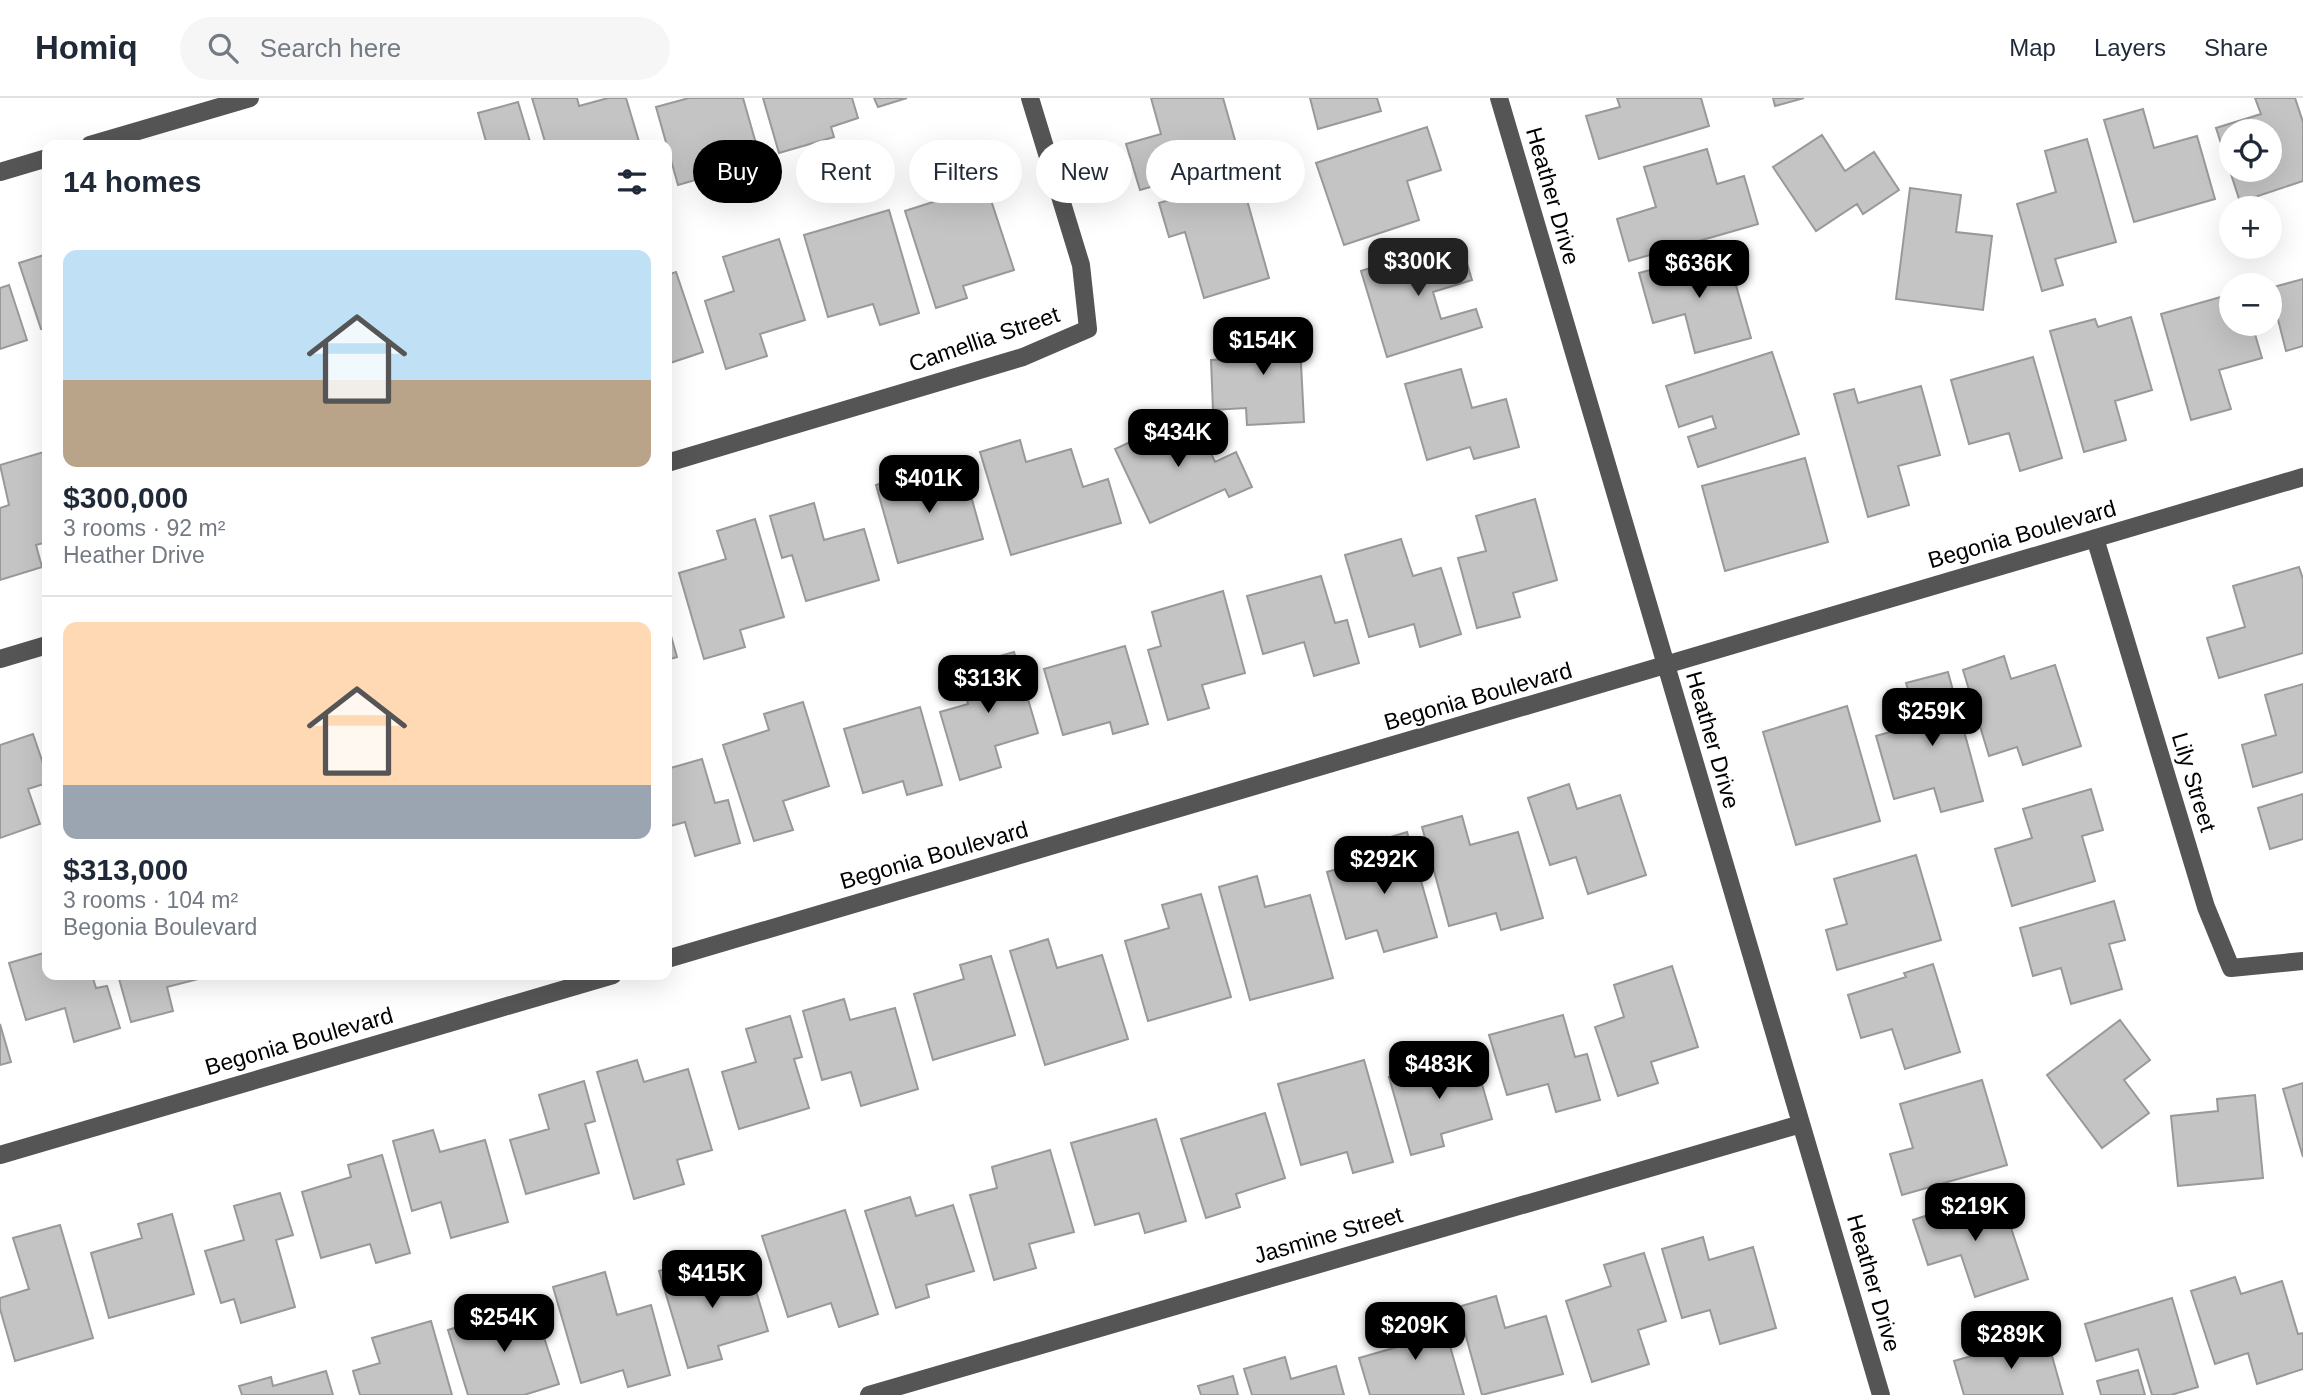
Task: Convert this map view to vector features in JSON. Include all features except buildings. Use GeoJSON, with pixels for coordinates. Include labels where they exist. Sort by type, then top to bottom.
{"type":"FeatureCollection","features":[{"type":"Feature","properties":{"kind":"street"},"geometry":{"type":"LineString","coordinates":[[107,140],[250,98]]}},
{"type":"Feature","properties":{"kind":"street","name":"Camellia Street"},"geometry":{"type":"LineString","coordinates":[[672,462],[1023,357],[1088,329],[1081,265],[1030,98]]}},
{"type":"Feature","properties":{"kind":"street","name":"Heather Drive"},"geometry":{"type":"LineString","coordinates":[[1499,98],[1881,1395]]}},
{"type":"Feature","properties":{"kind":"street"},"geometry":{"type":"LineString","coordinates":[[0,172],[42,159]]}},
{"type":"Feature","properties":{"kind":"street","name":"Begonia Boulevard"},"geometry":{"type":"LineString","coordinates":[[672,958],[2303,477]]}},
{"type":"Feature","properties":{"kind":"street","name":"Lily Street"},"geometry":{"type":"LineString","coordinates":[[2095,538],[2206,907],[2231,968],[2303,961]]}},
{"type":"Feature","properties":{"kind":"street"},"geometry":{"type":"LineString","coordinates":[[0,659],[42,646]]}},
{"type":"Feature","properties":{"kind":"street","name":"Begonia Boulevard"},"geometry":{"type":"LineString","coordinates":[[0,1155],[595,980]]}},
{"type":"Feature","properties":{"kind":"street","name":"Jasmine Street"},"geometry":{"type":"LineString","coordinates":[[869,1395],[1801,1124]]}}]}
